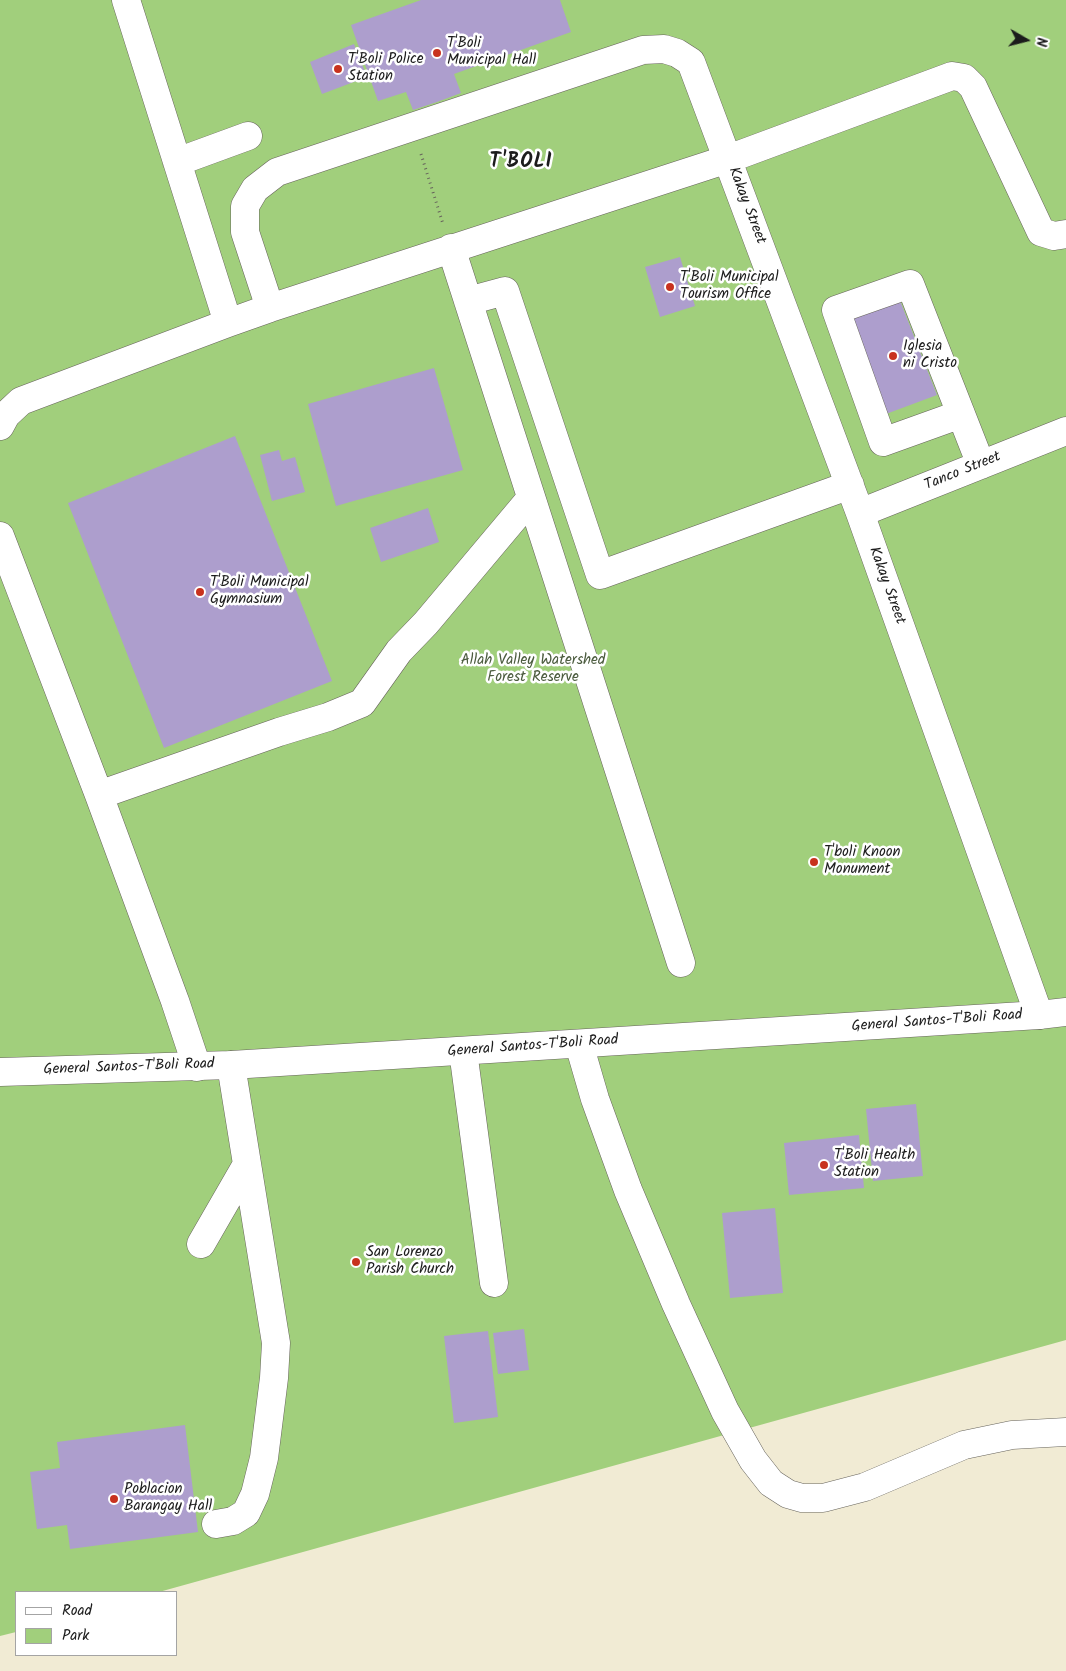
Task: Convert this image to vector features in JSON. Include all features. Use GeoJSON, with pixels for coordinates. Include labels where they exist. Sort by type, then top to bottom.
{"type":"FeatureCollection","features":[{"type":"Feature","properties":{"kind":"street"},"geometry":{"type":"LineString","coordinates":[[126,0],[228,323]]}},
{"type":"Feature","properties":{"kind":"street","name":"Kakay Street"},"geometry":{"type":"LineString","coordinates":[[270,308],[245,232],[245,206],[254,189],[277,172],[643,50],[664,49],[678,53],[691,62],[850,485],[1039,1015]]}},
{"type":"Feature","properties":{"kind":"street"},"geometry":{"type":"LineString","coordinates":[[0,426],[6,415],[21,401],[228,323],[451,248],[728,159],[952,76],[964,78],[973,87],[1041,232],[1054,236],[1066,234]]}},
{"type":"Feature","properties":{"kind":"street"},"geometry":{"type":"LineString","coordinates":[[177,162],[248,136]]}},
{"type":"Feature","properties":{"kind":"street"},"geometry":{"type":"LineString","coordinates":[[451,248],[681,963]]}},
{"type":"Feature","properties":{"kind":"street"},"geometry":{"type":"LineString","coordinates":[[961,414],[883,442],[836,310],[910,284],[982,465]]}},
{"type":"Feature","properties":{"kind":"street"},"geometry":{"type":"LineString","coordinates":[[468,301],[504,290],[600,575],[850,485]]}},
{"type":"Feature","properties":{"kind":"street","name":"Tanco Street"},"geometry":{"type":"LineString","coordinates":[[860,513],[1066,431]]}},
{"type":"Feature","properties":{"kind":"street"},"geometry":{"type":"LineString","coordinates":[[99,795],[279,732],[328,717],[362,703],[399,651],[426,623],[531,498]]}},
{"type":"Feature","properties":{"kind":"street"},"geometry":{"type":"LineString","coordinates":[[0,536],[99,795],[175,1001],[197,1067]]}},
{"type":"Feature","properties":{"kind":"street","name":"General Santos-T'Boli Road"},"geometry":{"type":"LineString","coordinates":[[0,1072],[197,1067],[1066,1012]]}},
{"type":"Feature","properties":{"kind":"street"},"geometry":{"type":"LineString","coordinates":[[579,1044],[595,1099],[628,1190],[676,1304],[725,1411],[752,1460],[771,1483],[788,1494],[802,1498],[823,1498],[864,1487],[964,1445],[1012,1435],[1066,1432]]}},
{"type":"Feature","properties":{"kind":"street"},"geometry":{"type":"LineString","coordinates":[[463,1051],[494,1283]]}},
{"type":"Feature","properties":{"kind":"street"},"geometry":{"type":"LineString","coordinates":[[216,1524],[233,1521],[246,1513],[255,1494],[264,1458],[274,1378],[276,1343],[231,1065]]}},
{"type":"Feature","properties":{"kind":"street"},"geometry":{"type":"LineString","coordinates":[[201,1244],[246,1166]]}},
{"type":"Feature","properties":{"kind":"path"},"geometry":{"type":"LineString","coordinates":[[412,127],[451,248]]}},
{"type":"Feature","properties":{"kind":"green space","name":"Allah Valley Watershed Forest Reserve"},"geometry":{"type":"Polygon","coordinates":[[[0,0],[1066,0],[1066,1340],[163,1591],[15,1591],[15,1632],[0,1636],[0,0]]]}},
{"type":"Feature","properties":{"kind":"building","name":"T'Boli Municipal Hall"},"geometry":{"type":"Polygon","coordinates":[[[421,0],[560,0],[571,32],[454,74],[461,93],[437,102],[413,110],[406,92],[378,101],[351,25],[421,0]]]}},
{"type":"Feature","properties":{"kind":"building","name":"T'Boli Police Station"},"geometry":{"type":"Polygon","coordinates":[[[354,44],[367,77],[322,94],[310,62],[354,44]]]}},
{"type":"Feature","properties":{"kind":"building","name":"T'Boli Municipal Tourism Office"},"geometry":{"type":"Polygon","coordinates":[[[680,257],[695,306],[660,317],[645,267],[680,257]]]}},
{"type":"Feature","properties":{"kind":"building","name":"Iglesia ni Cristo"},"geometry":{"type":"Polygon","coordinates":[[[899,298],[937,395],[886,414],[849,317],[899,298]]]}},
{"type":"Feature","properties":{"kind":"building"},"geometry":{"type":"Polygon","coordinates":[[[434,368],[463,470],[336,506],[308,404],[434,368]]]}},
{"type":"Feature","properties":{"kind":"building","name":"T'Boli Municipal Gymnasium"},"geometry":{"type":"Polygon","coordinates":[[[235,436],[332,681],[164,748],[68,503],[235,436]]]}},
{"type":"Feature","properties":{"kind":"building"},"geometry":{"type":"Polygon","coordinates":[[[279,450],[282,461],[295,457],[305,492],[272,501],[260,455],[279,450]]]}},
{"type":"Feature","properties":{"kind":"building"},"geometry":{"type":"Polygon","coordinates":[[[428,508],[439,542],[381,562],[370,528],[428,508]]]}},
{"type":"Feature","properties":{"kind":"building"},"geometry":{"type":"Polygon","coordinates":[[[916,1104],[923,1176],[873,1181],[866,1109],[916,1104]]]}},
{"type":"Feature","properties":{"kind":"building","name":"T'Boli Health Station"},"geometry":{"type":"Polygon","coordinates":[[[859,1135],[864,1188],[789,1195],[784,1143],[859,1135]]]}},
{"type":"Feature","properties":{"kind":"building"},"geometry":{"type":"Polygon","coordinates":[[[775,1208],[783,1293],[730,1298],[722,1213],[775,1208]]]}},
{"type":"Feature","properties":{"kind":"building"},"geometry":{"type":"Polygon","coordinates":[[[524,1329],[529,1370],[498,1374],[493,1333],[524,1329]]]}},
{"type":"Feature","properties":{"kind":"building"},"geometry":{"type":"Polygon","coordinates":[[[488,1331],[498,1417],[454,1423],[444,1336],[488,1331]]]}},
{"type":"Feature","properties":{"kind":"building","name":"Poblacion Barangay Hall"},"geometry":{"type":"Polygon","coordinates":[[[185,1425],[198,1532],[70,1549],[67,1525],[37,1529],[30,1472],[60,1468],[57,1442],[185,1425]]]}},
{"type":"Feature","properties":{"kind":"place","name":"T'Boli Municipal Hall"},"geometry":{"type":"Point","coordinates":[437,53]}},
{"type":"Feature","properties":{"kind":"place","name":"T'Boli Police Station"},"geometry":{"type":"Point","coordinates":[338,69]}},
{"type":"Feature","properties":{"kind":"place","name":"T'Boli Municipal Tourism Office"},"geometry":{"type":"Point","coordinates":[670,287]}},
{"type":"Feature","properties":{"kind":"place","name":"Iglesia ni Cristo"},"geometry":{"type":"Point","coordinates":[893,356]}},
{"type":"Feature","properties":{"kind":"place","name":"T'Boli Municipal Gymnasium"},"geometry":{"type":"Point","coordinates":[200,592]}},
{"type":"Feature","properties":{"kind":"place","name":"T'boli Knoon Monument"},"geometry":{"type":"Point","coordinates":[814,862]}},
{"type":"Feature","properties":{"kind":"place","name":"T'Boli Health Station"},"geometry":{"type":"Point","coordinates":[824,1165]}},
{"type":"Feature","properties":{"kind":"place","name":"San Lorenzo Parish Church"},"geometry":{"type":"Point","coordinates":[356,1262]}},
{"type":"Feature","properties":{"kind":"place","name":"Poblacion Barangay Hall"},"geometry":{"type":"Point","coordinates":[114,1499]}},
{"type":"Feature","properties":{"kind":"district","name":"T'BOLI"},"geometry":{"type":"Point","coordinates":[521,164]}}]}
